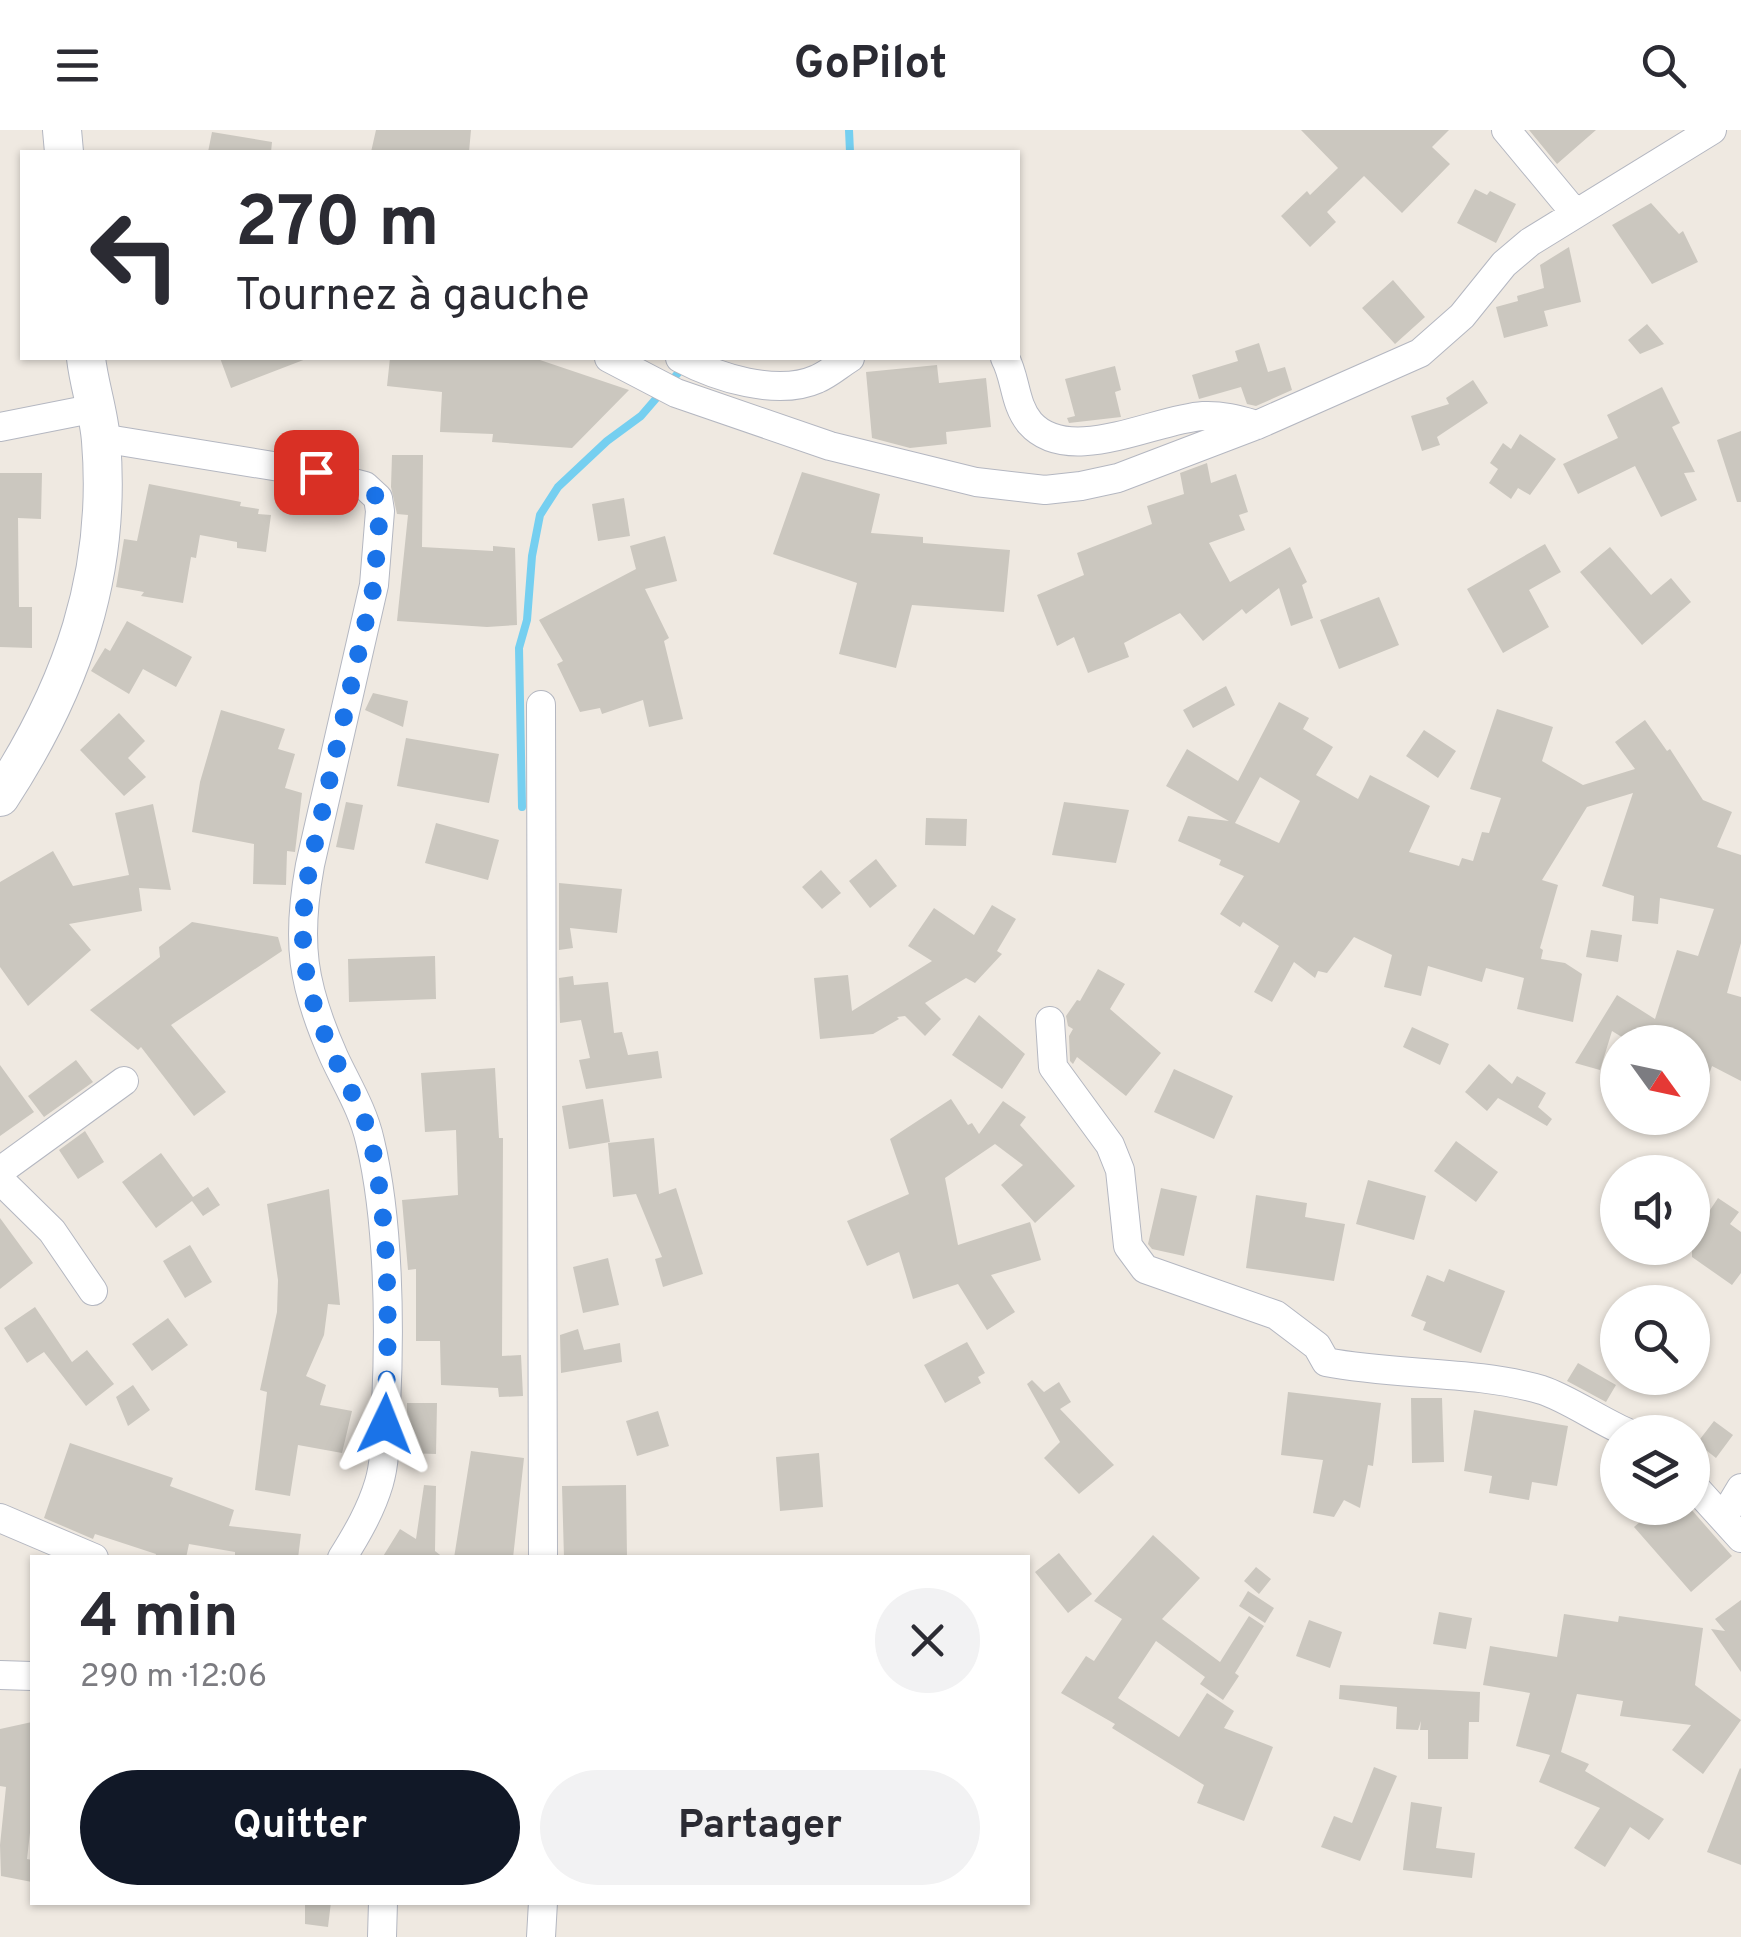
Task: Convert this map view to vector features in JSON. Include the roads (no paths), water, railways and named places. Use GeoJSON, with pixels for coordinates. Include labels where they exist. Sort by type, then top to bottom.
{"type":"FeatureCollection","features":[{"type":"Feature","properties":{"kind":"street"},"geometry":{"type":"LineString","coordinates":[[1506,130],[1575,213]]}},
{"type":"Feature","properties":{"kind":"street"},"geometry":{"type":"LineString","coordinates":[[613,360],[666,388],[844,450],[1018,489],[1081,486],[1118,478],[1257,425],[1420,353],[1462,316],[1504,264],[1530,242],[1712,130]]}},
{"type":"Feature","properties":{"kind":"street"},"geometry":{"type":"LineString","coordinates":[[0,797],[58,697],[81,633],[100,540],[103,496],[98,423],[86,360]]}},
{"type":"Feature","properties":{"kind":"street"},"geometry":{"type":"LineString","coordinates":[[686,361],[754,383],[784,385],[816,380],[847,360]]}},
{"type":"Feature","properties":{"kind":"street"},"geometry":{"type":"LineString","coordinates":[[1006,360],[1018,402],[1031,425],[1075,443],[1202,416],[1228,417],[1257,425]]}},
{"type":"Feature","properties":{"kind":"street"},"geometry":{"type":"LineString","coordinates":[[0,427],[98,423],[316,472],[365,486],[378,498],[374,585],[310,865],[301,942],[320,1022],[358,1102],[371,1142],[382,1219],[387,1323],[384,1457],[365,1521],[344,1555]]}},
{"type":"Feature","properties":{"kind":"street"},"geometry":{"type":"LineString","coordinates":[[542,705],[543,1555]]}},
{"type":"Feature","properties":{"kind":"street"},"geometry":{"type":"LineString","coordinates":[[1050,1021],[1053,1067],[1110,1146],[1120,1170],[1128,1246],[1145,1268],[1276,1315],[1317,1346],[1326,1362],[1365,1370],[1426,1372],[1545,1391],[1600,1419]]}},
{"type":"Feature","properties":{"kind":"street"},"geometry":{"type":"LineString","coordinates":[[0,1171],[124,1081]]}},
{"type":"Feature","properties":{"kind":"street"},"geometry":{"type":"LineString","coordinates":[[0,1180],[52,1232],[94,1290]]}},
{"type":"Feature","properties":{"kind":"street"},"geometry":{"type":"LineString","coordinates":[[1732,1528],[1741,1488]]}},
{"type":"Feature","properties":{"kind":"street"},"geometry":{"type":"LineString","coordinates":[[1710,1504],[1732,1528]]}},
{"type":"Feature","properties":{"kind":"street"},"geometry":{"type":"LineString","coordinates":[[0,1518],[87,1555]]}},
{"type":"Feature","properties":{"kind":"street"},"geometry":{"type":"LineString","coordinates":[[0,1675],[30,1676]]}},
{"type":"Feature","properties":{"kind":"street"},"geometry":{"type":"LineString","coordinates":[[382,1937],[383,1905]]}},
{"type":"Feature","properties":{"kind":"street"},"geometry":{"type":"LineString","coordinates":[[541,1937],[543,1905]]}},
{"type":"Feature","properties":{"kind":"waterway"},"geometry":{"type":"LineString","coordinates":[[849,130],[850,150]]}},
{"type":"Feature","properties":{"kind":"waterway"},"geometry":{"type":"LineString","coordinates":[[522,807],[519,648],[527,620],[540,515],[558,487],[607,441],[641,416],[685,365]]}}]}
